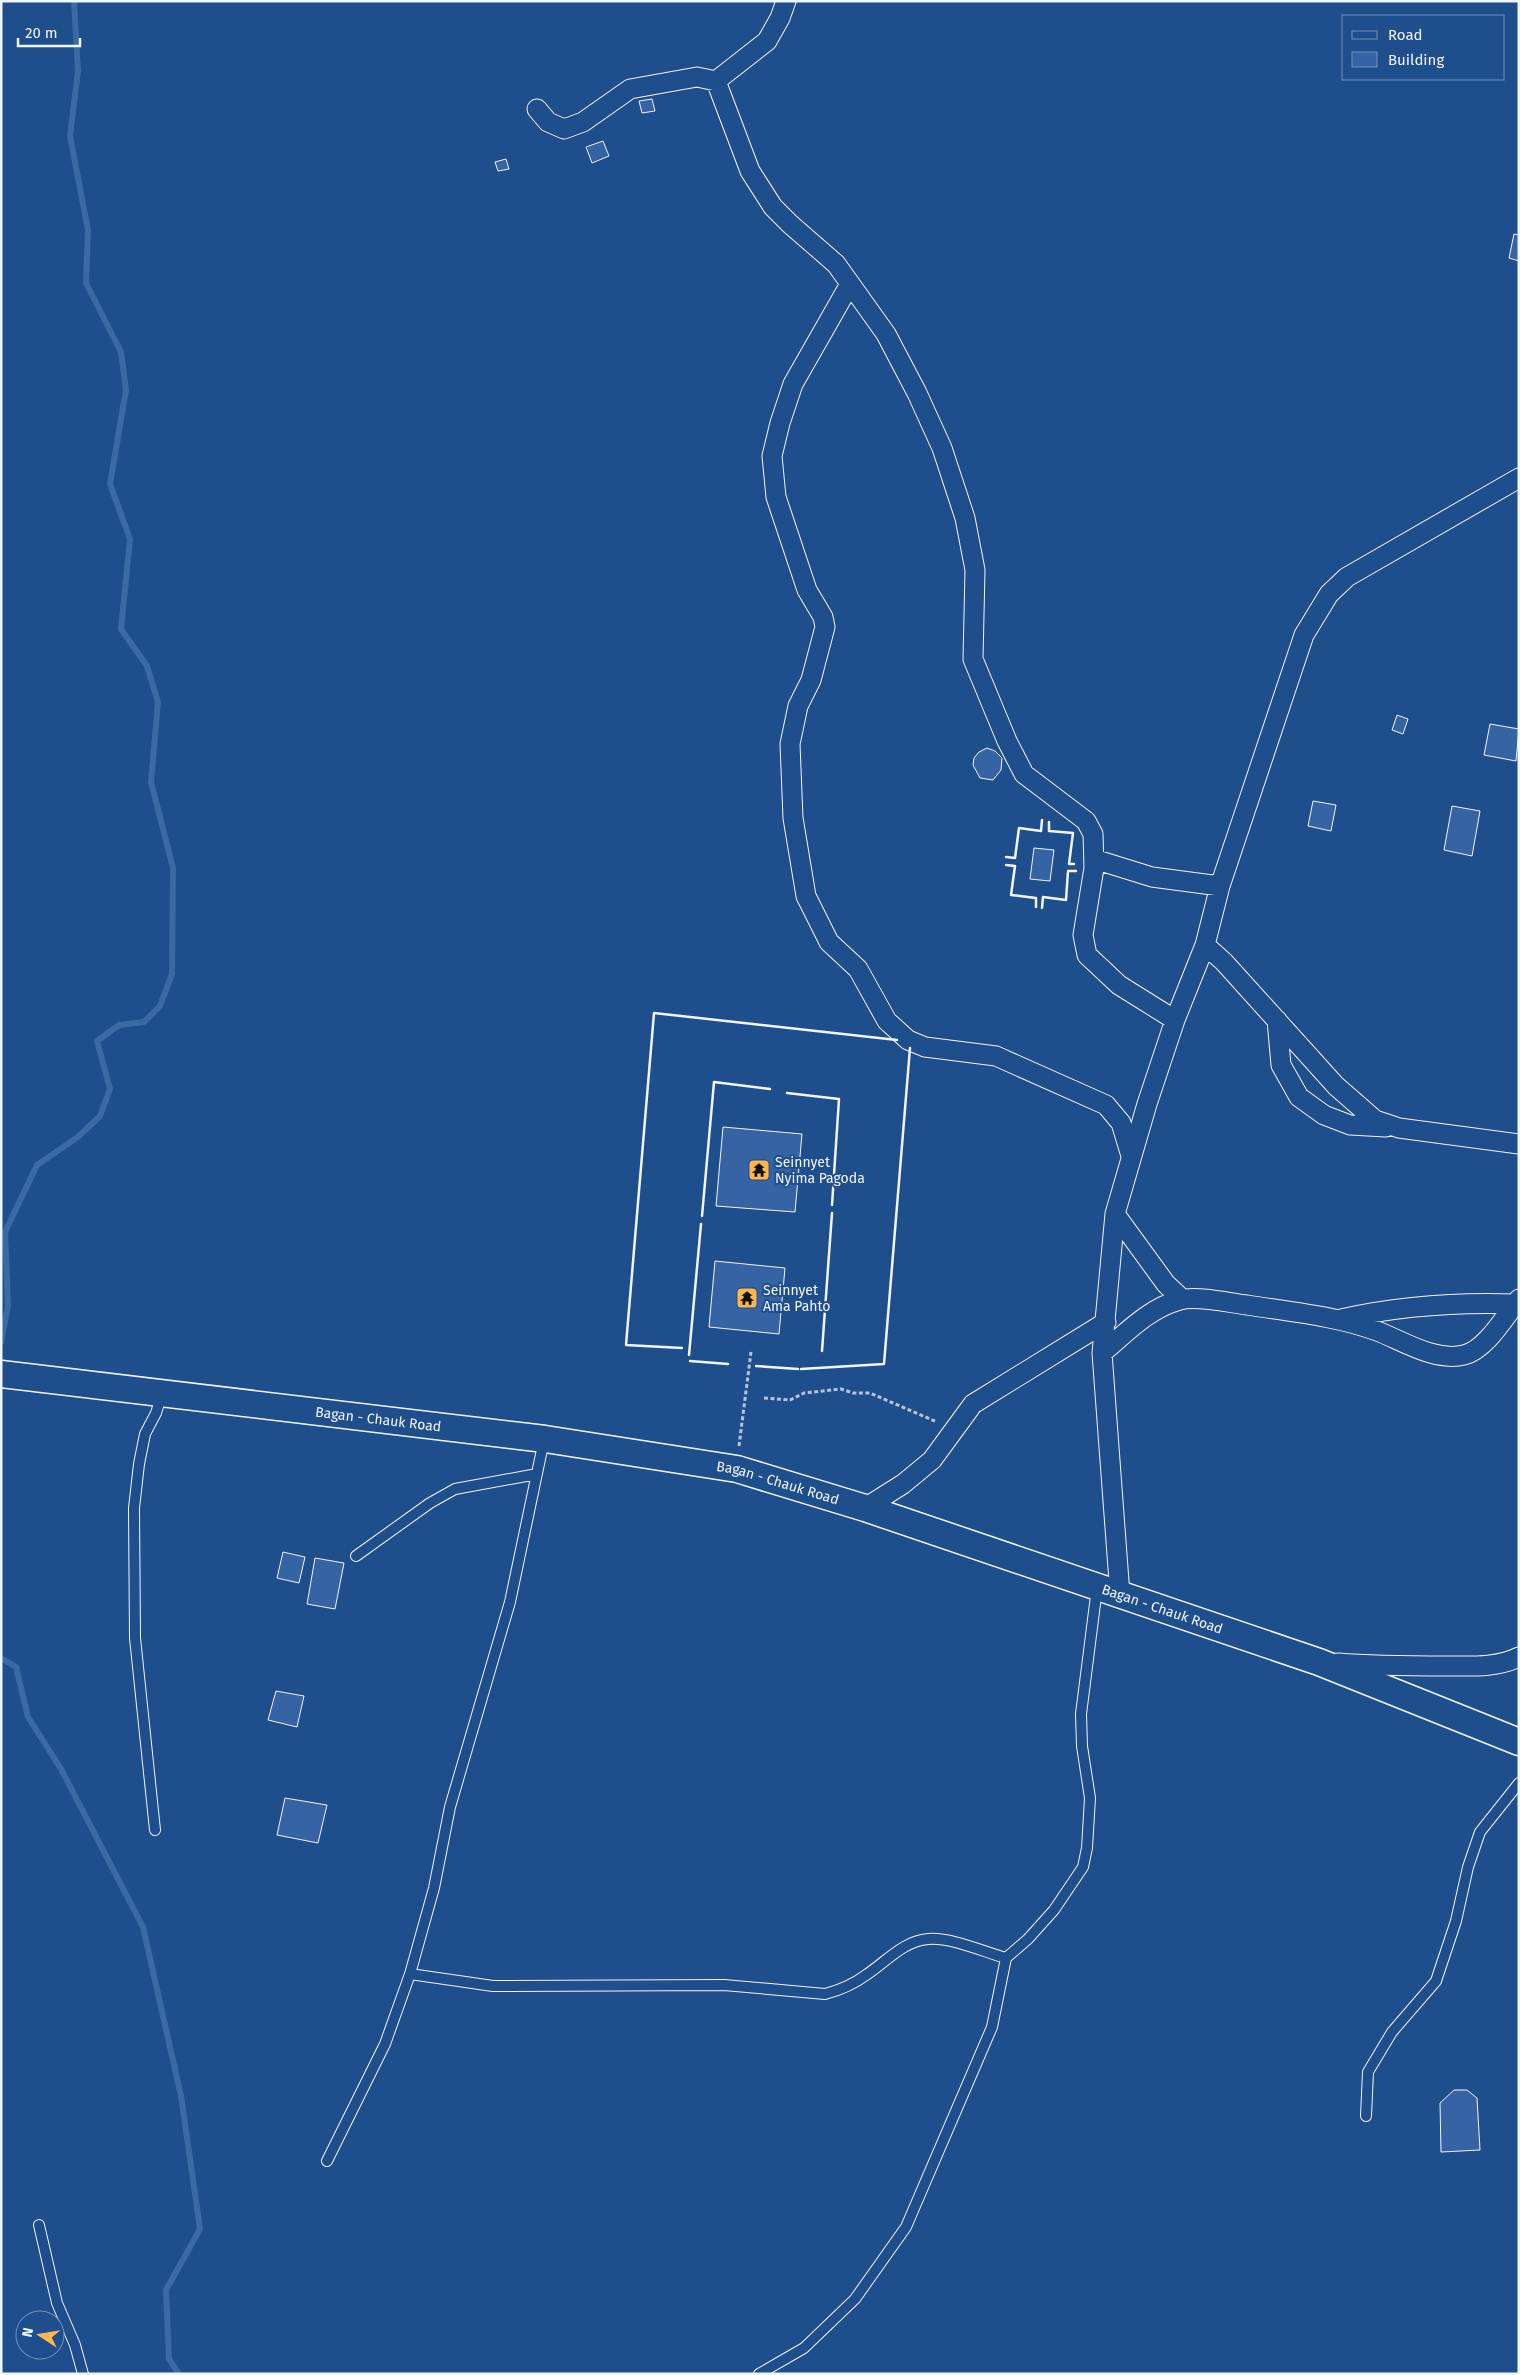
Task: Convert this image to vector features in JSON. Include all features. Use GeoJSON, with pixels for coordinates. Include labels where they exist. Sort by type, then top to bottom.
{"type":"FeatureCollection","features":[{"type":"Feature","properties":{"kind":"main road","name":"Bagan - Chauk Road"},"geometry":{"type":"LineString","coordinates":[[1,1374],[544,1439],[737,1469],[865,1508],[1319,1662],[1519,1742]]}},
{"type":"Feature","properties":{"kind":"street"},"geometry":{"type":"LineString","coordinates":[[537,110],[548,122],[564,130],[583,122],[630,89],[696,77],[716,81],[767,42],[780,18],[786,1]]}},
{"type":"Feature","properties":{"kind":"street"},"geometry":{"type":"LineString","coordinates":[[716,81],[750,171],[773,206],[790,224],[836,264],[886,334],[917,393],[944,456],[965,518],[975,570],[973,659],[1006,741],[1024,774],[1086,821],[1093,834],[1094,859],[1083,935],[1086,955],[1119,985],[1175,1020]]}},
{"type":"Feature","properties":{"kind":"street"},"geometry":{"type":"LineString","coordinates":[[850,284],[793,384],[780,423],[772,456],[776,497],[807,590],[823,617],[825,627],[811,680],[798,706],[790,744],[792,818],[806,896],[829,942],[858,969],[887,1021],[908,1040],[925,1047],[996,1056],[1106,1105],[1122,1123],[1131,1156]]}},
{"type":"Feature","properties":{"kind":"street"},"geometry":{"type":"LineString","coordinates":[[1109,1591],[1102,1353],[1114,1214],[1175,1020],[1204,945],[1220,886],[1304,635],[1329,594],[1347,577],[1519,478]]}},
{"type":"Feature","properties":{"kind":"street"},"geometry":{"type":"LineString","coordinates":[[1094,859],[1152,877],[1220,886]]}},
{"type":"Feature","properties":{"kind":"street"},"geometry":{"type":"LineString","coordinates":[[1204,945],[1224,962],[1336,1086],[1358,1107],[1374,1120],[1405,1129]]}},
{"type":"Feature","properties":{"kind":"street"},"geometry":{"type":"LineString","coordinates":[[1277,1020],[1281,1065],[1299,1097],[1324,1115],[1350,1125],[1405,1129],[1519,1144]]}},
{"type":"Feature","properties":{"kind":"street"},"geometry":{"type":"LineString","coordinates":[[1114,1214],[1166,1284],[1182,1299]]}},
{"type":"Feature","properties":{"kind":"street"},"geometry":{"type":"LineString","coordinates":[[1102,1353],[1142,1318],[1165,1305],[1182,1299],[1225,1302],[1339,1320],[1376,1331],[1436,1354],[1463,1355],[1481,1347],[1517,1302]]}},
{"type":"Feature","properties":{"kind":"street"},"geometry":{"type":"LineString","coordinates":[[1339,1320],[1416,1306],[1517,1302]]}},
{"type":"Feature","properties":{"kind":"street"},"geometry":{"type":"LineString","coordinates":[[865,1508],[903,1484],[932,1460],[973,1404],[1106,1322]]}},
{"type":"Feature","properties":{"kind":"street"},"geometry":{"type":"LineString","coordinates":[[1319,1662],[1381,1666],[1479,1666],[1510,1662],[1519,1657]]}},
{"type":"Feature","properties":{"kind":"lane"},"geometry":{"type":"LineString","coordinates":[[155,1830],[135,1638],[134,1508],[146,1434],[156,1413],[162,1392]]}},
{"type":"Feature","properties":{"kind":"lane"},"geometry":{"type":"LineString","coordinates":[[327,2161],[385,2044],[410,1974],[434,1888],[450,1806],[510,1602],[544,1439]]}},
{"type":"Feature","properties":{"kind":"lane"},"geometry":{"type":"LineString","coordinates":[[356,1556],[430,1504],[455,1489],[537,1474]]}},
{"type":"Feature","properties":{"kind":"lane"},"geometry":{"type":"LineString","coordinates":[[759,2374],[804,2348],[855,2299],[906,2227],[992,2027],[1006,1958],[1028,1939],[1054,1910],[1083,1867],[1087,1848],[1090,1798],[1082,1746],[1081,1714],[1109,1591]]}},
{"type":"Feature","properties":{"kind":"lane"},"geometry":{"type":"LineString","coordinates":[[1366,2116],[1368,2072],[1392,2032],[1436,1981],[1456,1921],[1468,1868],[1480,1832],[1519,1783]]}},
{"type":"Feature","properties":{"kind":"lane"},"geometry":{"type":"LineString","coordinates":[[410,1974],[493,1986],[724,1985],[825,1994],[839,1990],[866,1975],[892,1955],[914,1942],[928,1939],[946,1940],[1006,1958]]}},
{"type":"Feature","properties":{"kind":"lane"},"geometry":{"type":"LineString","coordinates":[[39,2225],[57,2303],[74,2345],[83,2374]]}},
{"type":"Feature","properties":{"kind":"path"},"geometry":{"type":"LineString","coordinates":[[737,1469],[751,1352]]}},
{"type":"Feature","properties":{"kind":"path"},"geometry":{"type":"LineString","coordinates":[[764,1398],[790,1400],[804,1393],[841,1389],[853,1393],[870,1392],[953,1429]]}},
{"type":"Feature","properties":{"kind":"building"},"geometry":{"type":"Polygon","coordinates":[[[652,99],[655,111],[642,113],[639,101],[652,99]]]}},
{"type":"Feature","properties":{"kind":"building"},"geometry":{"type":"Polygon","coordinates":[[[603,141],[609,156],[592,163],[586,147],[603,141]]]}},
{"type":"Feature","properties":{"kind":"building"},"geometry":{"type":"Polygon","coordinates":[[[506,159],[509,169],[498,171],[495,162],[506,159]]]}},
{"type":"Feature","properties":{"kind":"building"},"geometry":{"type":"Polygon","coordinates":[[[1514,234],[1519,235],[1519,261],[1509,258],[1514,234]]]}},
{"type":"Feature","properties":{"kind":"building"},"geometry":{"type":"Polygon","coordinates":[[[1397,715],[1408,719],[1403,734],[1392,730],[1397,715]]]}},
{"type":"Feature","properties":{"kind":"building"},"geometry":{"type":"Polygon","coordinates":[[[1490,724],[1519,729],[1516,761],[1484,755],[1490,724]]]}},
{"type":"Feature","properties":{"kind":"building"},"geometry":{"type":"Polygon","coordinates":[[[987,748],[995,751],[1002,758],[1001,770],[993,780],[980,778],[973,765],[974,758],[979,752],[987,748]]]}},
{"type":"Feature","properties":{"kind":"building"},"geometry":{"type":"Polygon","coordinates":[[[1313,801],[1336,805],[1331,831],[1308,826],[1313,801]]]}},
{"type":"Feature","properties":{"kind":"building"},"geometry":{"type":"Polygon","coordinates":[[[1452,806],[1480,811],[1472,856],[1444,850],[1452,806]]]}},
{"type":"Feature","properties":{"kind":"building"},"geometry":{"type":"Polygon","coordinates":[[[1034,848],[1054,850],[1050,881],[1030,879],[1034,848]]]}},
{"type":"Feature","properties":{"kind":"building","name":"Seinnyet Nyima Pagoda"},"geometry":{"type":"Polygon","coordinates":[[[723,1127],[802,1134],[795,1212],[716,1206],[723,1127]]]}},
{"type":"Feature","properties":{"kind":"building","name":"Seinnyet Ama Pahto"},"geometry":{"type":"Polygon","coordinates":[[[715,1261],[785,1268],[779,1334],[709,1327],[715,1261]]]}},
{"type":"Feature","properties":{"kind":"building"},"geometry":{"type":"Polygon","coordinates":[[[283,1552],[305,1557],[299,1583],[277,1578],[283,1552]]]}},
{"type":"Feature","properties":{"kind":"building"},"geometry":{"type":"Polygon","coordinates":[[[315,1558],[344,1563],[335,1609],[307,1604],[315,1558]]]}},
{"type":"Feature","properties":{"kind":"building"},"geometry":{"type":"Polygon","coordinates":[[[276,1691],[304,1696],[297,1727],[268,1720],[276,1691]]]}},
{"type":"Feature","properties":{"kind":"building"},"geometry":{"type":"Polygon","coordinates":[[[285,1798],[327,1805],[318,1843],[277,1835],[285,1798]]]}},
{"type":"Feature","properties":{"kind":"building"},"geometry":{"type":"Polygon","coordinates":[[[1454,2090],[1467,2090],[1477,2098],[1480,2150],[1441,2152],[1440,2103],[1454,2090]]]}},
{"type":"Feature","properties":{"kind":"waterway"},"geometry":{"type":"LineString","coordinates":[[1,1342],[8,1306],[5,1232],[37,1165],[78,1137],[100,1116],[110,1089],[97,1041],[119,1025],[144,1022],[160,1006],[172,974],[173,868],[151,782],[158,702],[147,666],[121,629],[130,539],[110,484],[126,390],[121,352],[86,283],[88,230],[70,136],[78,71],[74,1]]}},
{"type":"Feature","properties":{"kind":"waterway"},"geometry":{"type":"LineString","coordinates":[[1,1658],[16,1667],[28,1717],[61,1769],[143,1927],[181,2096],[200,2229],[166,2290],[169,2359],[179,2374]]}},
{"type":"Feature","properties":{"kind":"wall"},"geometry":{"type":"LineString","coordinates":[[1006,857],[1015,858],[1019,828],[1041,831],[1042,820]]}},
{"type":"Feature","properties":{"kind":"wall"},"geometry":{"type":"LineString","coordinates":[[1049,822],[1049,831],[1073,833],[1069,864],[1074,864]]}},
{"type":"Feature","properties":{"kind":"wall"},"geometry":{"type":"LineString","coordinates":[[1006,865],[1015,866],[1011,895],[1036,898],[1036,907]]}},
{"type":"Feature","properties":{"kind":"wall"},"geometry":{"type":"LineString","coordinates":[[1042,908],[1043,897],[1066,900],[1068,871],[1076,871]]}},
{"type":"Feature","properties":{"kind":"wall"},"geometry":{"type":"LineString","coordinates":[[682,1348],[626,1345],[654,1013],[897,1040]]}},
{"type":"Feature","properties":{"kind":"wall"},"geometry":{"type":"LineString","coordinates":[[801,1369],[884,1364],[910,1048]]}},
{"type":"Feature","properties":{"kind":"wall"},"geometry":{"type":"LineString","coordinates":[[702,1216],[714,1082],[770,1089]]}},
{"type":"Feature","properties":{"kind":"wall"},"geometry":{"type":"LineString","coordinates":[[787,1093],[839,1099],[832,1205]]}},
{"type":"Feature","properties":{"kind":"wall"},"geometry":{"type":"LineString","coordinates":[[822,1351],[832,1213]]}},
{"type":"Feature","properties":{"kind":"wall"},"geometry":{"type":"LineString","coordinates":[[689,1355],[701,1224]]}},
{"type":"Feature","properties":{"kind":"wall"},"geometry":{"type":"LineString","coordinates":[[690,1361],[728,1364]]}},
{"type":"Feature","properties":{"kind":"wall"},"geometry":{"type":"LineString","coordinates":[[756,1366],[798,1369]]}},
{"type":"Feature","properties":{"kind":"place","name":"Seinnyet Nyima Pagoda"},"geometry":{"type":"Point","coordinates":[759,1170]}},
{"type":"Feature","properties":{"kind":"place","name":"Seinnyet Ama Pahto"},"geometry":{"type":"Point","coordinates":[747,1298]}}]}
